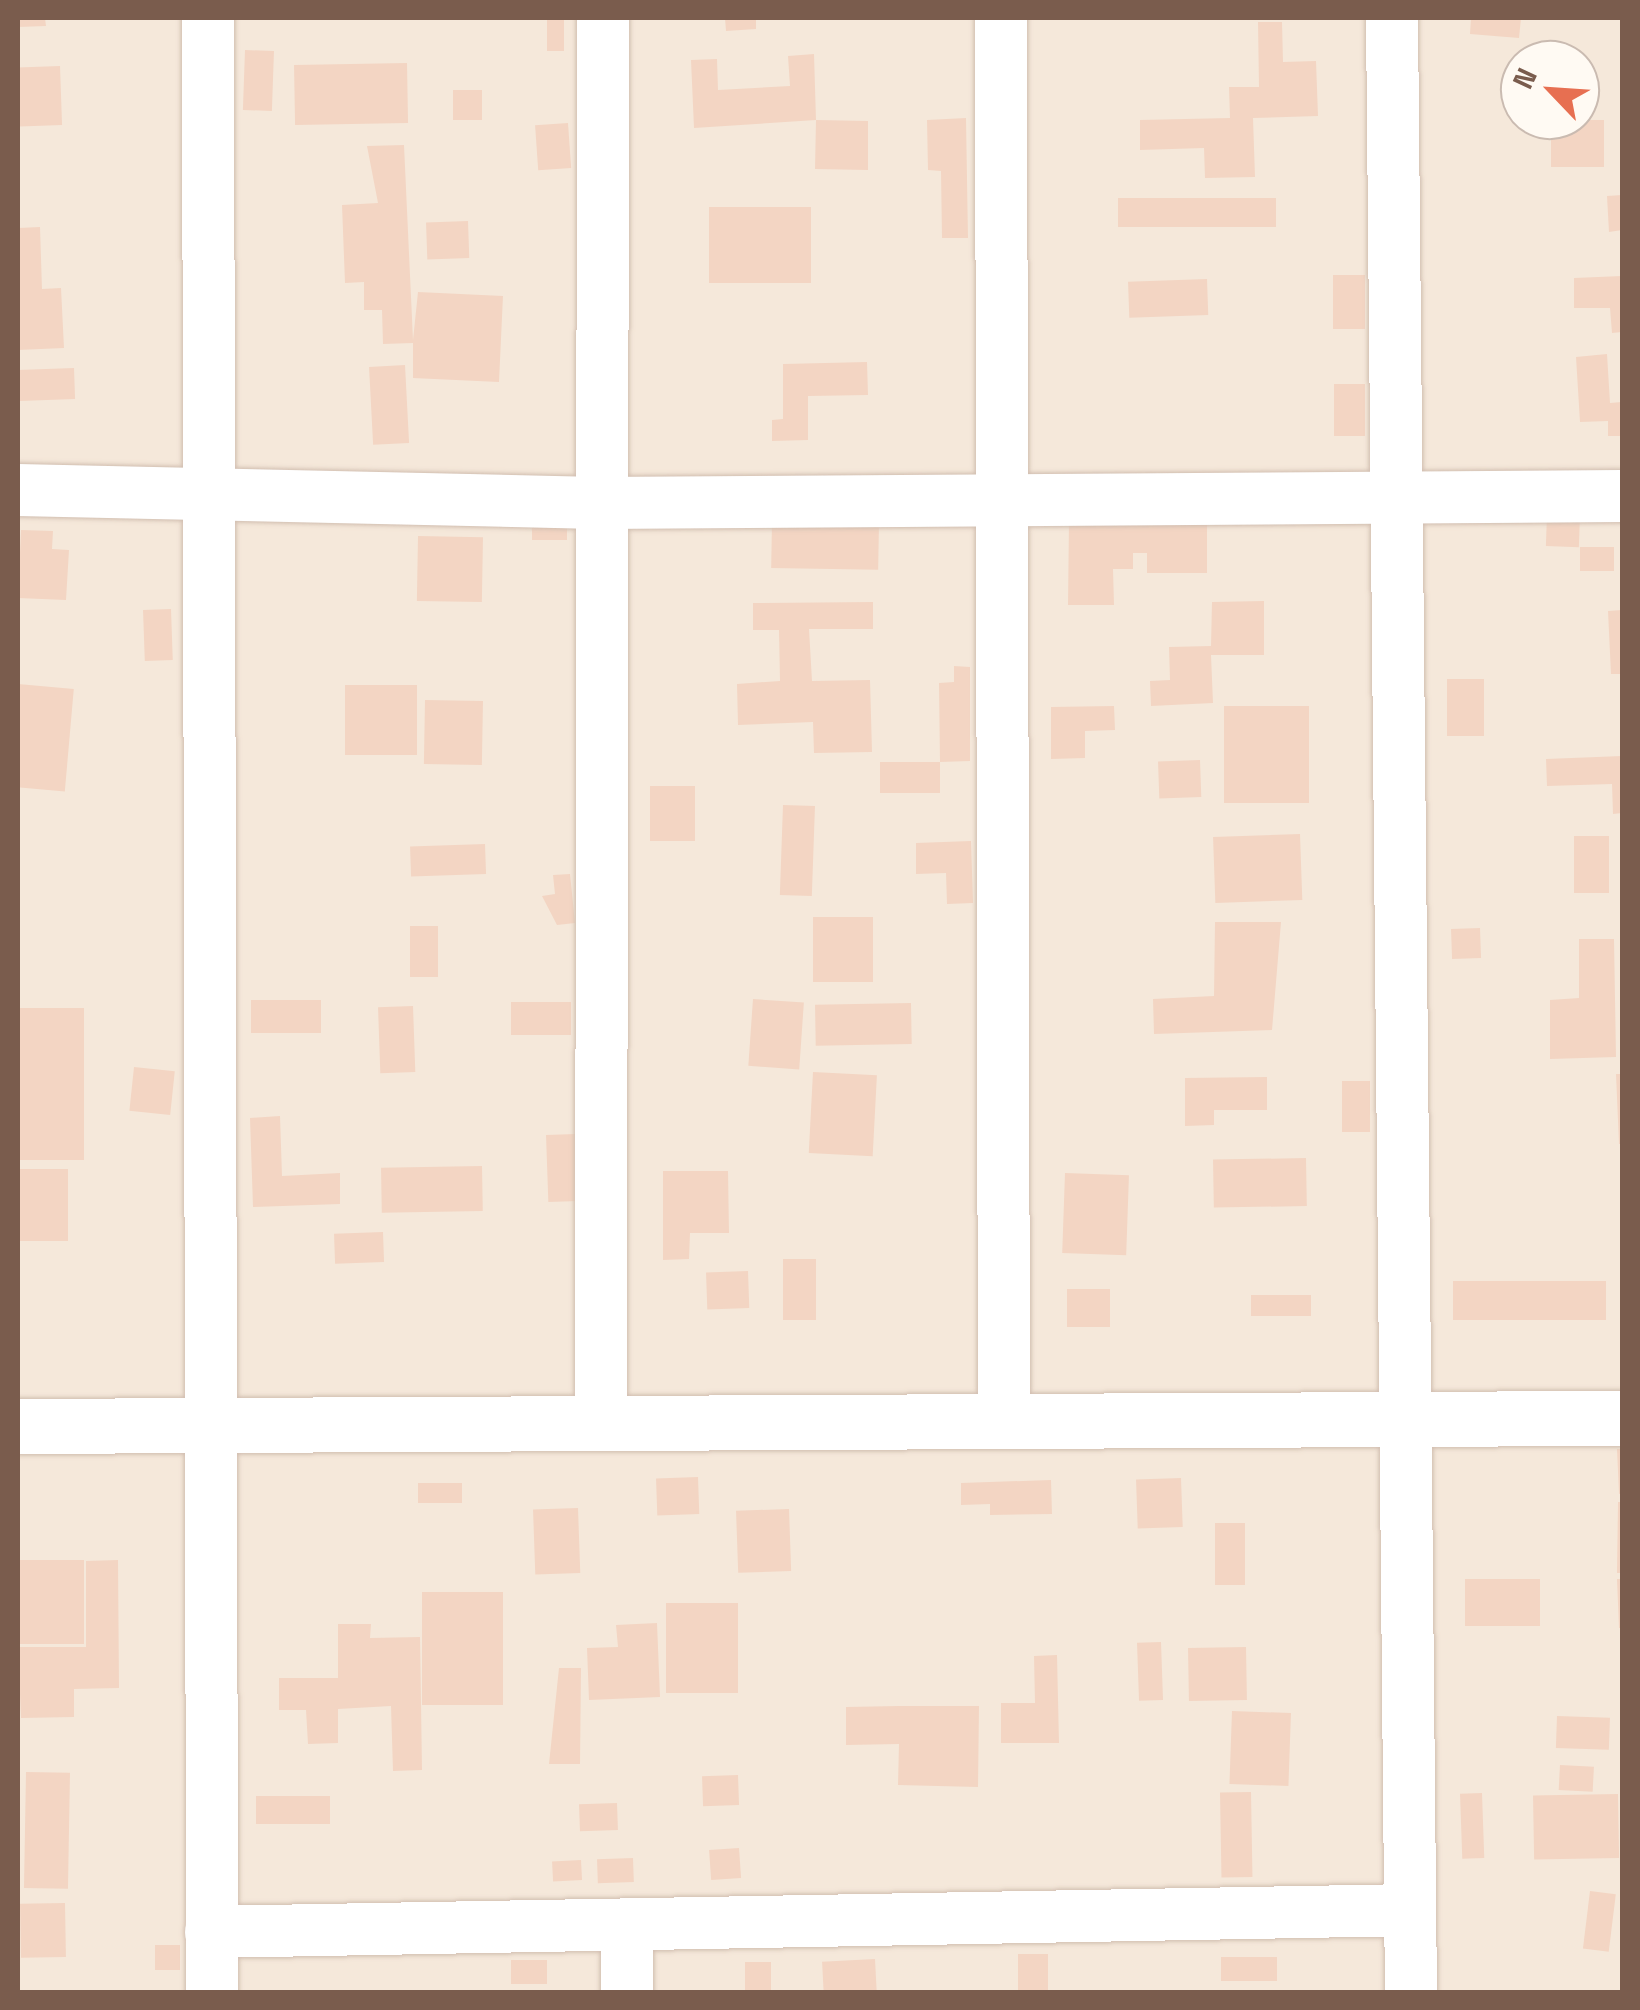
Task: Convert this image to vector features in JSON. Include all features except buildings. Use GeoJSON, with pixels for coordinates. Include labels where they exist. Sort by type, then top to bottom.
{"type":"FeatureCollection","features":[{"type":"Feature","properties":{"kind":"street"},"geometry":{"type":"LineString","coordinates":[[208,18],[207,1427],[212,1992]]}},
{"type":"Feature","properties":{"kind":"street"},"geometry":{"type":"LineString","coordinates":[[601,1422],[598,503],[603,18]]}},
{"type":"Feature","properties":{"kind":"street"},"geometry":{"type":"LineString","coordinates":[[1002,18],[997,501],[1004,1420]]}},
{"type":"Feature","properties":{"kind":"street"},"geometry":{"type":"LineString","coordinates":[[1392,18],[1411,1992]]}},
{"type":"Feature","properties":{"kind":"street"},"geometry":{"type":"LineString","coordinates":[[18,490],[598,503],[1622,496]]}},
{"type":"Feature","properties":{"kind":"street"},"geometry":{"type":"LineString","coordinates":[[18,1426],[1622,1418]]}},
{"type":"Feature","properties":{"kind":"street"},"geometry":{"type":"LineString","coordinates":[[210,1932],[1410,1910]]}},
{"type":"Feature","properties":{"kind":"street"},"geometry":{"type":"LineString","coordinates":[[627,1924],[627,1992]]}},
{"type":"Feature","properties":{"kind":"shaded area"},"geometry":{"type":"Polygon","coordinates":[[[18,18],[1622,18],[1622,1992],[18,1992],[18,18]]]}}]}
